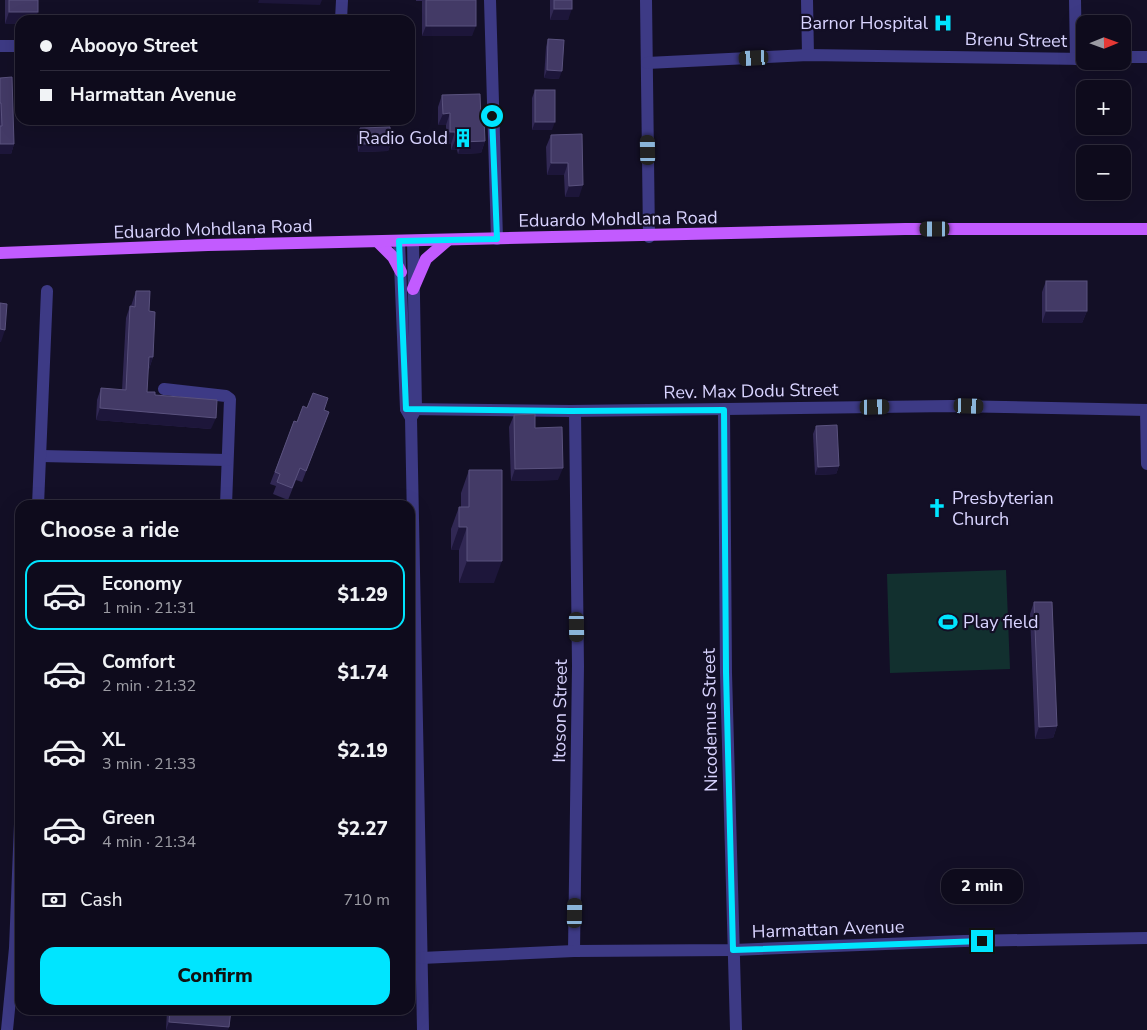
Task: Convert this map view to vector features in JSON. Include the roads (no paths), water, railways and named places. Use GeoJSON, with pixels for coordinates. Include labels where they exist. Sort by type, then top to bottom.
{"type":"FeatureCollection","features":[{"type":"Feature","properties":{"kind":"main road","name":"Eduardo Mohdlana Road"},"geometry":{"type":"LineString","coordinates":[[0,253],[905,229],[1147,229]]}},
{"type":"Feature","properties":{"kind":"main road"},"geometry":{"type":"LineString","coordinates":[[414,289],[426,259],[448,240]]}},
{"type":"Feature","properties":{"kind":"main road"},"geometry":{"type":"LineString","coordinates":[[378,242],[393,257],[401,272]]}},
{"type":"Feature","properties":{"kind":"street"},"geometry":{"type":"LineString","coordinates":[[341,15],[342,0]]}},
{"type":"Feature","properties":{"kind":"street"},"geometry":{"type":"LineString","coordinates":[[490,0],[497,239]]}},
{"type":"Feature","properties":{"kind":"street"},"geometry":{"type":"LineString","coordinates":[[646,0],[649,237]]}},
{"type":"Feature","properties":{"kind":"street"},"geometry":{"type":"LineString","coordinates":[[807,0],[808,55]]}},
{"type":"Feature","properties":{"kind":"street"},"geometry":{"type":"LineString","coordinates":[[1075,0],[1077,15]]}},
{"type":"Feature","properties":{"kind":"street"},"geometry":{"type":"LineString","coordinates":[[0,46],[15,46]]}},
{"type":"Feature","properties":{"kind":"street","name":"Brenu Street"},"geometry":{"type":"LineString","coordinates":[[647,64],[808,55],[1076,59]]}},
{"type":"Feature","properties":{"kind":"street"},"geometry":{"type":"LineString","coordinates":[[1131,58],[1147,57]]}},
{"type":"Feature","properties":{"kind":"street"},"geometry":{"type":"LineString","coordinates":[[399,241],[411,412]]}},
{"type":"Feature","properties":{"kind":"street"},"geometry":{"type":"LineString","coordinates":[[413,241],[414,289],[411,412],[413,500]]}},
{"type":"Feature","properties":{"kind":"street"},"geometry":{"type":"LineString","coordinates":[[38,500],[47,292]]}},
{"type":"Feature","properties":{"kind":"street"},"geometry":{"type":"LineString","coordinates":[[164,389],[226,396],[230,399],[226,500]]}},
{"type":"Feature","properties":{"kind":"street","name":"Rev. Max Dodu Street"},"geometry":{"type":"LineString","coordinates":[[411,412],[951,406],[1146,410]]}},
{"type":"Feature","properties":{"kind":"street","name":"Nicodemus Street"},"geometry":{"type":"LineString","coordinates":[[724,410],[726,672],[736,1030]]}},
{"type":"Feature","properties":{"kind":"street"},"geometry":{"type":"LineString","coordinates":[[1146,410],[1147,464]]}},
{"type":"Feature","properties":{"kind":"street","name":"Itoson Street"},"geometry":{"type":"LineString","coordinates":[[574,951],[578,666],[575,411]]}},
{"type":"Feature","properties":{"kind":"street"},"geometry":{"type":"LineString","coordinates":[[41,456],[227,460]]}},
{"type":"Feature","properties":{"kind":"street"},"geometry":{"type":"LineString","coordinates":[[415,630],[423,1030]]}},
{"type":"Feature","properties":{"kind":"street","name":"Harmattan Avenue"},"geometry":{"type":"LineString","coordinates":[[421,958],[574,951],[733,950],[964,941],[1147,938]]}},
{"type":"Feature","properties":{"kind":"street"},"geometry":{"type":"LineString","coordinates":[[6,1030],[15,948]]}},
{"type":"Feature","properties":{"kind":"place","name":"Barnor Hospital"},"geometry":{"type":"Point","coordinates":[943,23]}},
{"type":"Feature","properties":{"kind":"place","name":"Radio Gold"},"geometry":{"type":"Point","coordinates":[463,138]}},
{"type":"Feature","properties":{"kind":"place","name":"Presbyterian Church"},"geometry":{"type":"Point","coordinates":[937,508]}},
{"type":"Feature","properties":{"kind":"place","name":"Play field"},"geometry":{"type":"Point","coordinates":[948,622]}}]}
